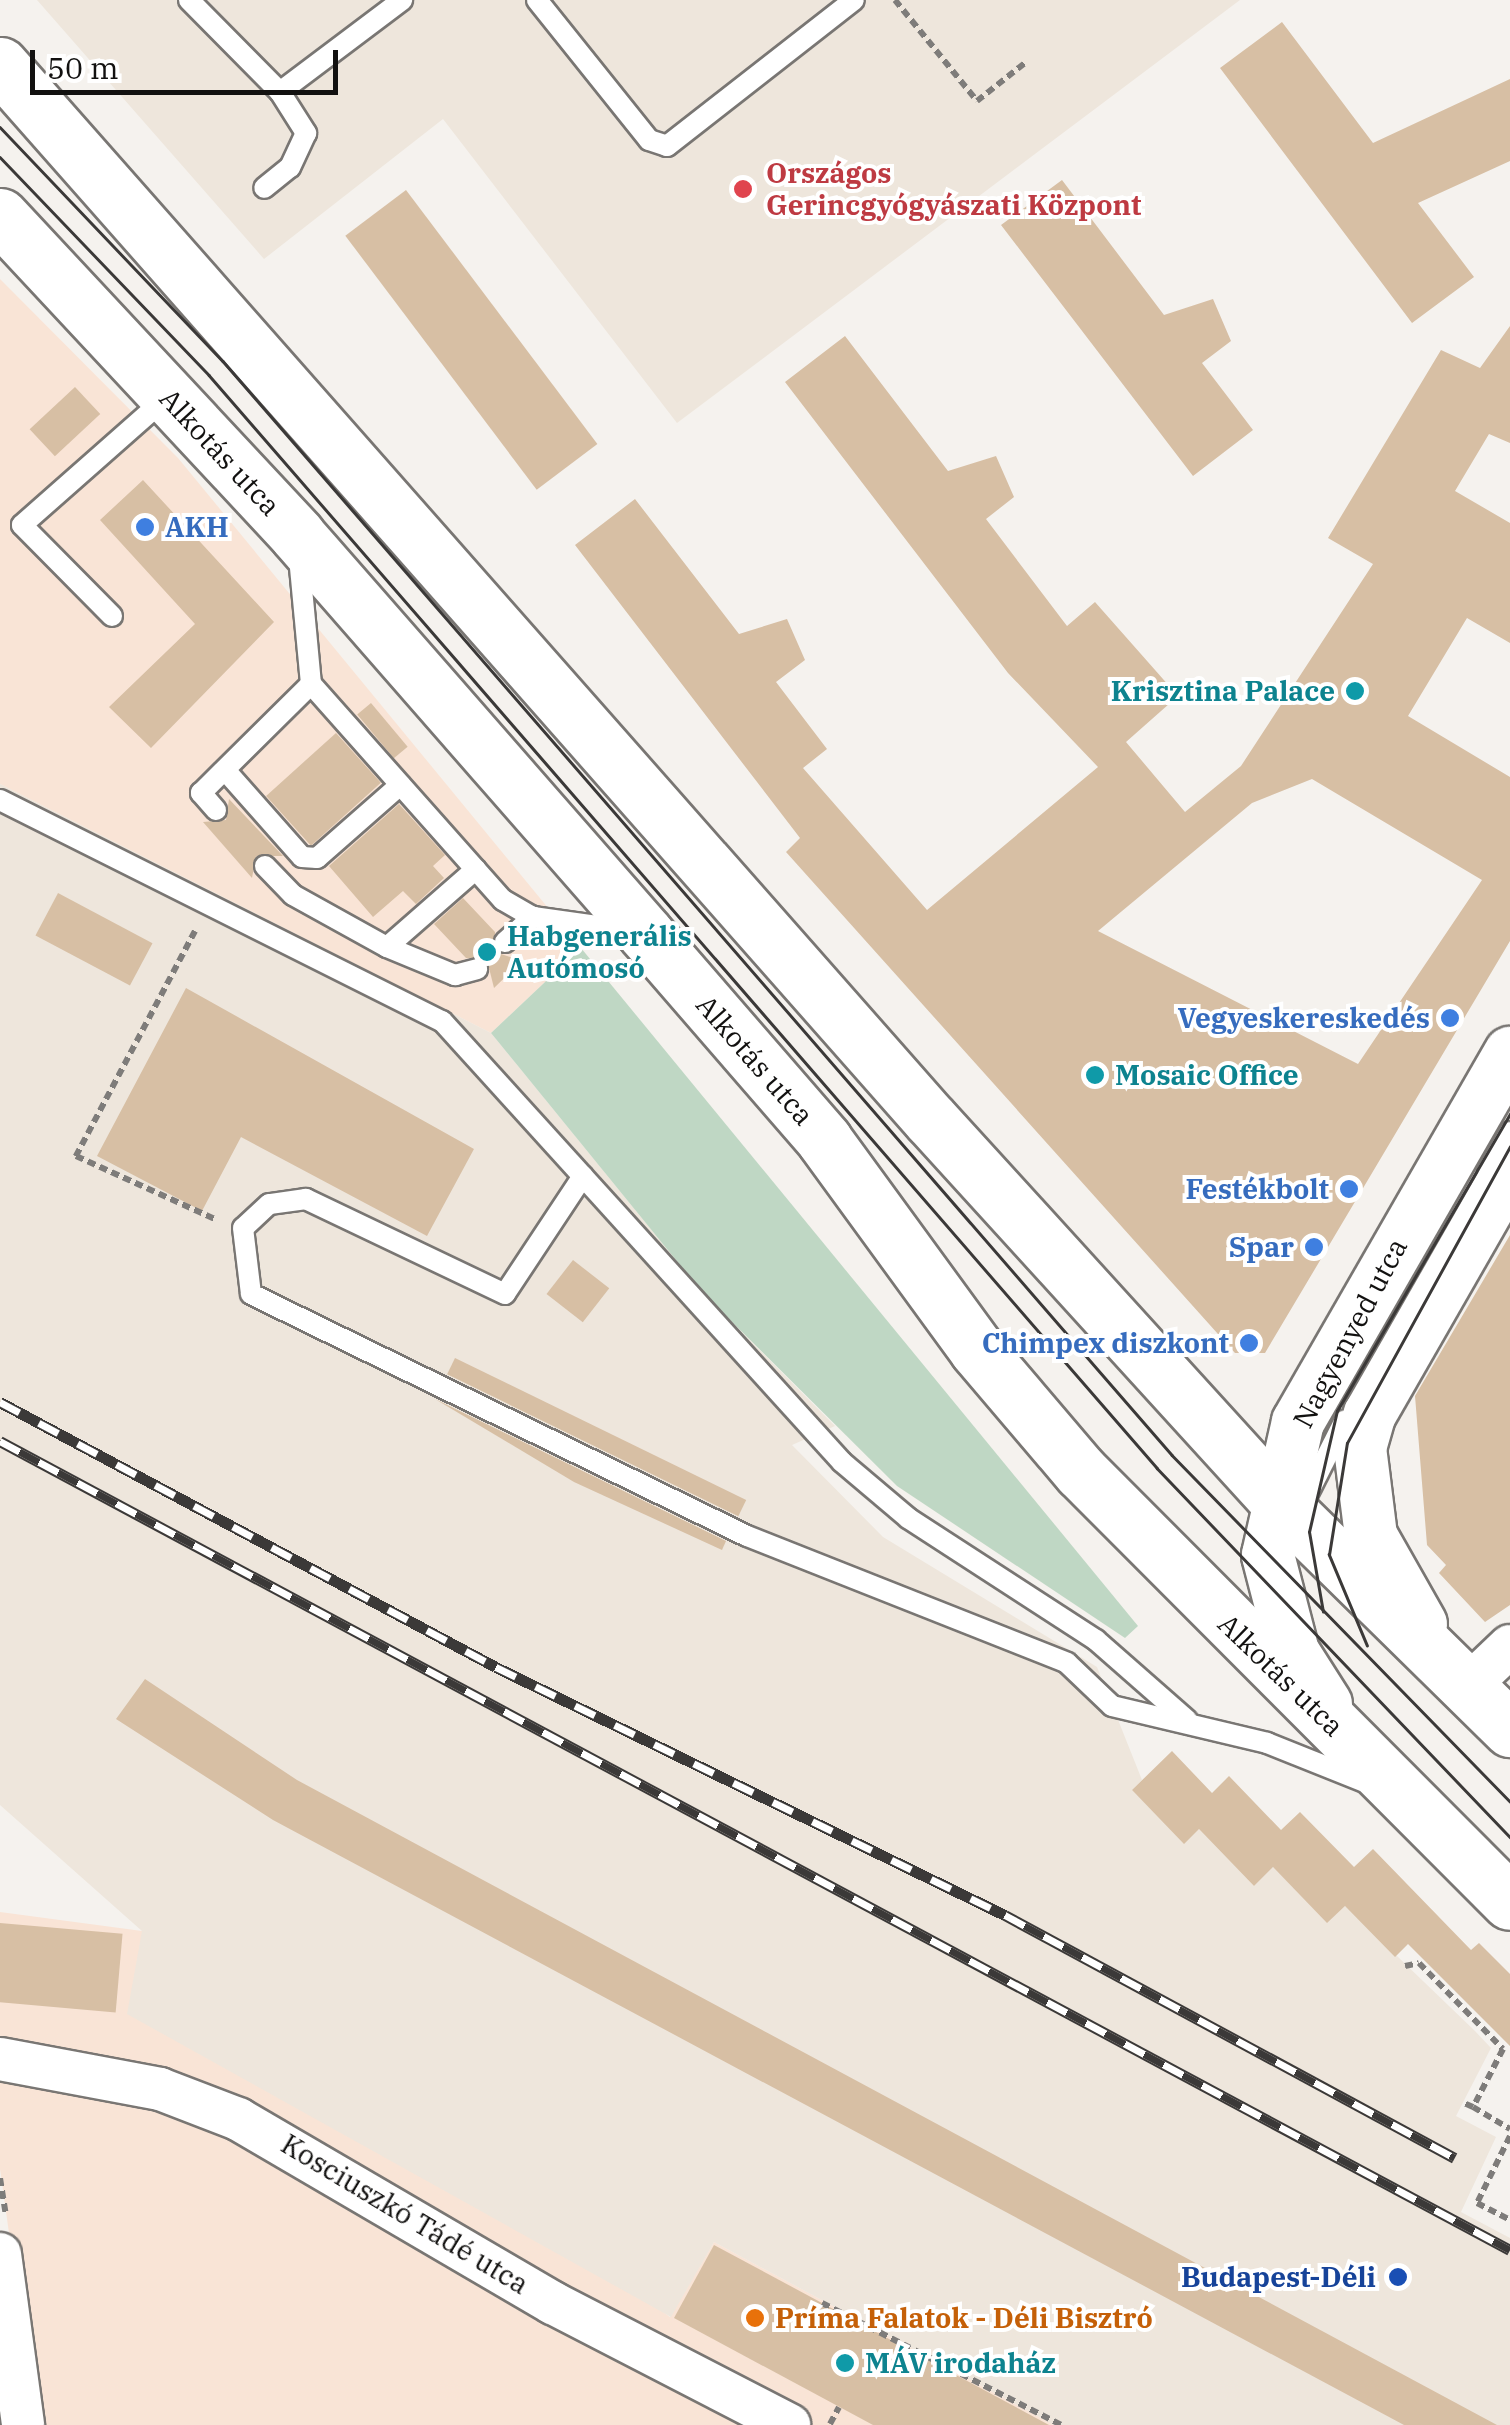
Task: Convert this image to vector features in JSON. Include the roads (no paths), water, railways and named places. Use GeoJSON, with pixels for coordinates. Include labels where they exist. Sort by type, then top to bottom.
{"type":"FeatureCollection","features":[{"type":"Feature","properties":{"kind":"main road"},"geometry":{"type":"LineString","coordinates":[[0,64],[1286,1509],[1510,1729]]}},
{"type":"Feature","properties":{"kind":"main road","name":"Alkotás utca"},"geometry":{"type":"LineString","coordinates":[[0,216],[297,535],[824,1140],[977,1350],[1080,1472],[1510,1902]]}},
{"type":"Feature","properties":{"kind":"street","name":"Nagyenyed utca"},"geometry":{"type":"LineString","coordinates":[[1348,1739],[1293,1652],[1268,1555],[1286,1509],[1314,1388],[1510,1053]]}},
{"type":"Feature","properties":{"kind":"street","name":"Nagyenyed utca"},"geometry":{"type":"LineString","coordinates":[[1461,1680],[1386,1572],[1361,1500],[1360,1448],[1370,1414],[1510,1170]]}},
{"type":"Feature","properties":{"kind":"street"},"geometry":{"type":"LineString","coordinates":[[1461,1680],[1510,1646]]}},
{"type":"Feature","properties":{"kind":"street","name":"Kosciuszkó Tádé utca"},"geometry":{"type":"LineString","coordinates":[[0,2059],[160,2089],[238,2119],[553,2303],[789,2425]]}},
{"type":"Feature","properties":{"kind":"street"},"geometry":{"type":"LineString","coordinates":[[0,2254],[4,2322],[23,2425]]}},
{"type":"Feature","properties":{"kind":"lane"},"geometry":{"type":"LineString","coordinates":[[189,0],[280,92],[306,133],[290,167],[264,188]]}},
{"type":"Feature","properties":{"kind":"lane"},"geometry":{"type":"LineString","coordinates":[[280,92],[402,0]]}},
{"type":"Feature","properties":{"kind":"lane"},"geometry":{"type":"LineString","coordinates":[[537,0],[648,140],[668,146],[854,0]]}},
{"type":"Feature","properties":{"kind":"lane"},"geometry":{"type":"LineString","coordinates":[[112,616],[22,525],[169,395]]}},
{"type":"Feature","properties":{"kind":"lane"},"geometry":{"type":"LineString","coordinates":[[297,535],[310,684],[476,869],[533,917],[645,932]]}},
{"type":"Feature","properties":{"kind":"lane"},"geometry":{"type":"LineString","coordinates":[[216,810],[201,793],[310,684]]}},
{"type":"Feature","properties":{"kind":"lane"},"geometry":{"type":"LineString","coordinates":[[225,770],[302,857],[317,858],[400,785]]}},
{"type":"Feature","properties":{"kind":"lane"},"geometry":{"type":"LineString","coordinates":[[0,800],[442,1021],[842,1462],[908,1518],[1096,1640],[1190,1722]]}},
{"type":"Feature","properties":{"kind":"lane"},"geometry":{"type":"LineString","coordinates":[[265,866],[292,894],[386,947],[456,975],[476,968]]}},
{"type":"Feature","properties":{"kind":"lane"},"geometry":{"type":"LineString","coordinates":[[386,947],[476,869]]}},
{"type":"Feature","properties":{"kind":"lane"},"geometry":{"type":"LineString","coordinates":[[505,942],[533,917]]}},
{"type":"Feature","properties":{"kind":"lane"},"geometry":{"type":"LineString","coordinates":[[1286,1509],[1510,1132]]}},
{"type":"Feature","properties":{"kind":"lane"},"geometry":{"type":"LineString","coordinates":[[583,1176],[505,1294],[306,1199],[268,1204],[243,1228],[251,1294],[748,1536],[1067,1664],[1112,1706],[1190,1722],[1304,1756],[1414,1804]]}},
{"type":"Feature","properties":{"kind":"tram line"},"geometry":{"type":"LineString","coordinates":[[0,127],[223,361],[1172,1455],[1510,1801]]}},
{"type":"Feature","properties":{"kind":"tram line"},"geometry":{"type":"LineString","coordinates":[[0,157],[209,375],[1157,1468],[1510,1837]]}},
{"type":"Feature","properties":{"kind":"tram line"},"geometry":{"type":"LineString","coordinates":[[1323,1612],[1309,1532],[1337,1411],[1510,1114]]}},
{"type":"Feature","properties":{"kind":"tram line"},"geometry":{"type":"LineString","coordinates":[[1367,1646],[1329,1555],[1347,1443],[1510,1147]]}},
{"type":"Feature","properties":{"kind":"railway"},"geometry":{"type":"LineString","coordinates":[[0,1402],[496,1667],[1005,1915],[1455,2158]]}},
{"type":"Feature","properties":{"kind":"railway"},"geometry":{"type":"LineString","coordinates":[[0,1441],[1510,2250]]}},
{"type":"Feature","properties":{"kind":"place","name":"Országos Gerincgyógyászati Központ"},"geometry":{"type":"Point","coordinates":[743,189]}},
{"type":"Feature","properties":{"kind":"place","name":"AKH"},"geometry":{"type":"Point","coordinates":[145,527]}},
{"type":"Feature","properties":{"kind":"place","name":"Krisztina Palace"},"geometry":{"type":"Point","coordinates":[1355,691]}},
{"type":"Feature","properties":{"kind":"place","name":"Habgenerális Autómosó"},"geometry":{"type":"Point","coordinates":[487,952]}},
{"type":"Feature","properties":{"kind":"place","name":"Vegyeskereskedés"},"geometry":{"type":"Point","coordinates":[1450,1018]}},
{"type":"Feature","properties":{"kind":"place","name":"Mosaic Office"},"geometry":{"type":"Point","coordinates":[1095,1075]}},
{"type":"Feature","properties":{"kind":"place","name":"Festékbolt"},"geometry":{"type":"Point","coordinates":[1349,1189]}},
{"type":"Feature","properties":{"kind":"place","name":"Spar"},"geometry":{"type":"Point","coordinates":[1314,1247]}},
{"type":"Feature","properties":{"kind":"place","name":"Chimpex diszkont"},"geometry":{"type":"Point","coordinates":[1249,1343]}},
{"type":"Feature","properties":{"kind":"place","name":"Budapest-Déli"},"geometry":{"type":"Point","coordinates":[1398,2277]}},
{"type":"Feature","properties":{"kind":"place","name":"Príma Falatok - Déli Bisztró"},"geometry":{"type":"Point","coordinates":[755,2318]}},
{"type":"Feature","properties":{"kind":"place","name":"MÁV irodaház"},"geometry":{"type":"Point","coordinates":[845,2363]}}]}
